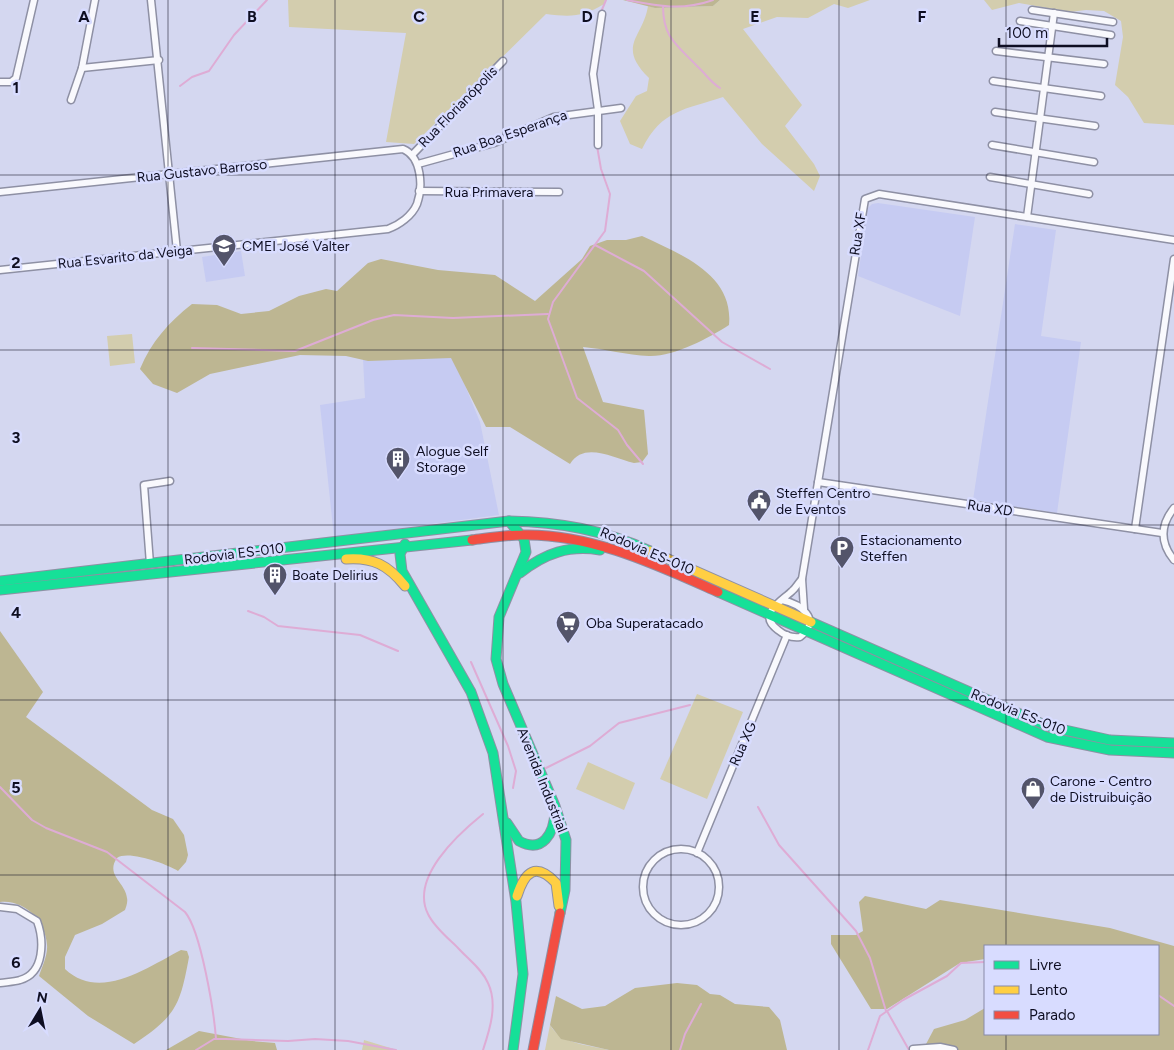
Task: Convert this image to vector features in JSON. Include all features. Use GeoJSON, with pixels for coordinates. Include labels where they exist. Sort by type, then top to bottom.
{"type":"FeatureCollection","features":[{"type":"Feature","properties":{"kind":"main road","name":"Rodovia ES-010"},"geometry":{"type":"LineString","coordinates":[[0,587],[150,564],[509,521],[566,523],[612,534],[1046,726],[1069,733],[1124,743],[1174,743]]}},
{"type":"Feature","properties":{"kind":"main road"},"geometry":{"type":"LineString","coordinates":[[509,521],[521,535]]}},
{"type":"Feature","properties":{"kind":"main road"},"geometry":{"type":"LineString","coordinates":[[418,532],[408,539],[402,547],[400,560],[402,571],[471,692],[483,721],[498,773],[524,974],[514,1050]]}},
{"type":"Feature","properties":{"kind":"main road","name":"Rodovia ES-010"},"geometry":{"type":"LineString","coordinates":[[0,587],[521,535],[549,536],[595,543],[670,571],[1046,737],[1108,751],[1174,753]]}},
{"type":"Feature","properties":{"kind":"main road","name":"Avenida Industrial"},"geometry":{"type":"LineString","coordinates":[[521,535],[524,539],[526,552],[518,575],[507,593],[499,617],[496,660],[503,684],[554,806],[566,840],[567,854],[566,881],[533,1050]]}},
{"type":"Feature","properties":{"kind":"main road","name":"Avenida Industrial"},"geometry":{"type":"LineString","coordinates":[[518,575],[535,561],[551,552],[568,548],[593,549],[660,572],[670,571]]}},
{"type":"Feature","properties":{"kind":"main road"},"geometry":{"type":"LineString","coordinates":[[305,557],[320,561],[364,557],[377,560],[399,577],[418,602]]}},
{"type":"Feature","properties":{"kind":"main road"},"geometry":{"type":"LineString","coordinates":[[504,819],[518,840],[524,844],[539,844],[546,842],[554,829],[554,806]]}},
{"type":"Feature","properties":{"kind":"main road"},"geometry":{"type":"LineString","coordinates":[[516,902],[523,878],[530,873],[542,872],[556,883],[559,914]]}},
{"type":"Feature","properties":{"kind":"street"},"geometry":{"type":"LineString","coordinates":[[0,82],[11,82],[16,78],[34,0]]}},
{"type":"Feature","properties":{"kind":"street"},"geometry":{"type":"LineString","coordinates":[[72,100],[82,68],[95,0]]}},
{"type":"Feature","properties":{"kind":"street"},"geometry":{"type":"LineString","coordinates":[[151,0],[159,60],[177,251]]}},
{"type":"Feature","properties":{"kind":"street"},"geometry":{"type":"LineString","coordinates":[[1032,10],[1113,22]]}},
{"type":"Feature","properties":{"kind":"street"},"geometry":{"type":"LineString","coordinates":[[1027,217],[1054,13]]}},
{"type":"Feature","properties":{"kind":"street"},"geometry":{"type":"LineString","coordinates":[[598,145],[598,110],[593,74],[602,14]]}},
{"type":"Feature","properties":{"kind":"street"},"geometry":{"type":"LineString","coordinates":[[1020,21],[1111,35]]}},
{"type":"Feature","properties":{"kind":"street"},"geometry":{"type":"LineString","coordinates":[[996,51],[1104,64]]}},
{"type":"Feature","properties":{"kind":"street"},"geometry":{"type":"LineString","coordinates":[[82,68],[159,60]]}},
{"type":"Feature","properties":{"kind":"street","name":"Rua Florianópolis"},"geometry":{"type":"LineString","coordinates":[[413,154],[503,61]]}},
{"type":"Feature","properties":{"kind":"street"},"geometry":{"type":"LineString","coordinates":[[993,81],[1101,96]]}},
{"type":"Feature","properties":{"kind":"street","name":"Rua Boa Esperança"},"geometry":{"type":"LineString","coordinates":[[418,164],[494,142],[538,123],[574,113],[621,108]]}},
{"type":"Feature","properties":{"kind":"street"},"geometry":{"type":"LineString","coordinates":[[995,112],[1096,126]]}},
{"type":"Feature","properties":{"kind":"street"},"geometry":{"type":"LineString","coordinates":[[992,144],[1094,162]]}},
{"type":"Feature","properties":{"kind":"street","name":"Rua Gustavo Barroso"},"geometry":{"type":"LineString","coordinates":[[0,192],[403,149],[413,154]]}},
{"type":"Feature","properties":{"kind":"street","name":"Rua Esvarito da Veiga"},"geometry":{"type":"LineString","coordinates":[[0,270],[388,229],[402,221],[412,211],[419,191],[418,164],[413,154]]}},
{"type":"Feature","properties":{"kind":"street"},"geometry":{"type":"LineString","coordinates":[[990,177],[1089,194]]}},
{"type":"Feature","properties":{"kind":"street","name":"Rua Primavera"},"geometry":{"type":"LineString","coordinates":[[419,191],[560,192]]}},
{"type":"Feature","properties":{"kind":"street","name":"Rua XF"},"geometry":{"type":"LineString","coordinates":[[809,622],[808,615],[804,609],[802,579],[865,199],[879,194],[1174,240]]}},
{"type":"Feature","properties":{"kind":"street"},"geometry":{"type":"LineString","coordinates":[[1135,529],[1174,259]]}},
{"type":"Feature","properties":{"kind":"street"},"geometry":{"type":"LineString","coordinates":[[150,564],[144,485],[170,482]]}},
{"type":"Feature","properties":{"kind":"street","name":"Rua XD"},"geometry":{"type":"LineString","coordinates":[[818,482],[1162,534]]}},
{"type":"Feature","properties":{"kind":"street"},"geometry":{"type":"LineString","coordinates":[[1174,508],[1166,517],[1162,534],[1166,550],[1174,560]]}},
{"type":"Feature","properties":{"kind":"street"},"geometry":{"type":"LineString","coordinates":[[802,579],[774,606],[770,616],[773,626],[796,638],[805,632],[809,622]]}},
{"type":"Feature","properties":{"kind":"street"},"geometry":{"type":"LineString","coordinates":[[782,600],[804,609]]}},
{"type":"Feature","properties":{"kind":"street","name":"Rua XG"},"geometry":{"type":"LineString","coordinates":[[697,852],[788,635]]}},
{"type":"Feature","properties":{"kind":"street"},"geometry":{"type":"LineString","coordinates":[[685,849],[697,852],[715,870],[719,882],[714,906],[706,916],[695,923],[676,925],[659,919],[650,910],[644,899],[643,880],[651,863],[660,855],[672,850],[685,849]]}},
{"type":"Feature","properties":{"kind":"street"},"geometry":{"type":"LineString","coordinates":[[0,907],[17,909],[38,921],[42,941],[39,960],[32,973],[22,980],[0,983]]}},
{"type":"Feature","properties":{"kind":"street"},"geometry":{"type":"LineString","coordinates":[[913,1049],[940,1047],[954,1050]]}},
{"type":"Feature","properties":{"kind":"shaded area"},"geometry":{"type":"Polygon","coordinates":[[[288,0],[605,0],[604,4],[583,14],[563,16],[546,14],[414,144],[386,142],[406,33],[289,27],[288,0]]]}},
{"type":"Feature","properties":{"kind":"shaded area"},"geometry":{"type":"Polygon","coordinates":[[[623,0],[720,0],[713,6],[655,8],[623,0]]]}},
{"type":"Feature","properties":{"kind":"shaded area"},"geometry":{"type":"Polygon","coordinates":[[[720,0],[870,0],[848,8],[834,4],[808,18],[777,17],[743,29],[802,105],[785,126],[814,164],[820,176],[814,191],[762,144],[723,97],[686,109],[666,118],[650,136],[642,149],[630,144],[620,121],[636,96],[647,91],[649,78],[639,67],[634,57],[633,49],[648,6],[655,8],[713,6],[720,0]]]}},
{"type":"Feature","properties":{"kind":"shaded area"},"geometry":{"type":"Polygon","coordinates":[[[984,0],[1174,0],[1174,125],[1144,123],[1128,97],[1115,85],[1123,37],[1121,21],[1104,11],[1086,10],[1070,12],[1019,3],[992,10],[984,0]]]}},
{"type":"Feature","properties":{"kind":"shaded area"},"geometry":{"type":"Polygon","coordinates":[[[878,203],[975,217],[960,316],[858,276],[868,208],[872,204],[878,203]]]}},
{"type":"Feature","properties":{"kind":"shaded area"},"geometry":{"type":"Polygon","coordinates":[[[1015,224],[1056,230],[1041,336],[1081,342],[1057,513],[973,500],[1015,224]]]}},
{"type":"Feature","properties":{"kind":"shaded area"},"geometry":{"type":"Polygon","coordinates":[[[642,236],[688,259],[714,279],[723,292],[728,307],[729,325],[690,346],[659,355],[649,356],[583,347],[603,402],[644,410],[648,454],[642,462],[634,463],[591,452],[583,453],[576,457],[570,464],[510,427],[486,427],[451,358],[368,361],[346,356],[300,355],[210,374],[177,393],[153,384],[140,369],[155,341],[192,304],[217,305],[241,314],[269,311],[299,296],[326,289],[337,291],[368,263],[381,259],[438,270],[495,275],[535,301],[582,259],[590,246],[607,240],[626,240],[642,236]]]}},
{"type":"Feature","properties":{"kind":"shaded area","name":"CMEI José Valter"},"geometry":{"type":"Polygon","coordinates":[[[241,251],[245,276],[206,282],[202,257],[241,251]]]}},
{"type":"Feature","properties":{"kind":"shaded area"},"geometry":{"type":"Polygon","coordinates":[[[132,334],[135,363],[110,366],[107,336],[132,334]]]}},
{"type":"Feature","properties":{"kind":"shaded area"},"geometry":{"type":"Polygon","coordinates":[[[453,356],[480,422],[499,515],[334,537],[320,405],[365,398],[363,359],[453,356]]]}},
{"type":"Feature","properties":{"kind":"shaded area"},"geometry":{"type":"Polygon","coordinates":[[[0,631],[43,692],[26,717],[152,810],[173,819],[184,835],[188,855],[186,862],[178,871],[157,862],[138,857],[122,856],[117,858],[113,869],[126,893],[125,910],[102,924],[75,935],[65,957],[65,969],[79,978],[93,982],[108,982],[139,972],[181,950],[187,951],[189,957],[186,974],[179,999],[174,1008],[159,1025],[134,1044],[88,1016],[39,976],[47,949],[43,928],[26,908],[18,904],[0,902],[0,631]]]}},
{"type":"Feature","properties":{"kind":"shaded area"},"geometry":{"type":"Polygon","coordinates":[[[697,694],[743,712],[707,799],[660,779],[697,694]]]}},
{"type":"Feature","properties":{"kind":"shaded area"},"geometry":{"type":"Polygon","coordinates":[[[588,762],[635,783],[624,810],[576,789],[588,762]]]}},
{"type":"Feature","properties":{"kind":"shaded area"},"geometry":{"type":"Polygon","coordinates":[[[865,896],[926,909],[940,900],[1110,928],[1174,946],[1174,1050],[918,1050],[925,1046],[934,1029],[965,1020],[984,1009],[984,1035],[1159,1035],[1159,945],[984,945],[984,959],[960,963],[887,1009],[871,1009],[831,944],[831,935],[856,935],[863,931],[859,902],[865,896]]]}},
{"type":"Feature","properties":{"kind":"shaded area"},"geometry":{"type":"Polygon","coordinates":[[[677,983],[697,985],[710,994],[720,995],[735,1004],[769,1007],[780,1020],[787,1050],[609,1050],[561,1039],[550,1025],[556,996],[582,1009],[605,1006],[635,988],[677,983]]]}},
{"type":"Feature","properties":{"kind":"shaded area"},"geometry":{"type":"Polygon","coordinates":[[[550,1025],[568,1040],[608,1050],[545,1050],[550,1025]]]}},
{"type":"Feature","properties":{"kind":"shaded area"},"geometry":{"type":"Polygon","coordinates":[[[199,1031],[252,1041],[275,1043],[277,1050],[166,1050],[199,1031]]]}},
{"type":"Feature","properties":{"kind":"shaded area"},"geometry":{"type":"Polygon","coordinates":[[[364,1040],[397,1050],[362,1050],[364,1040]]]}},
{"type":"Feature","properties":{"kind":"waterway"},"geometry":{"type":"LineString","coordinates":[[180,86],[192,77],[209,71],[234,35],[267,0]]}},
{"type":"Feature","properties":{"kind":"waterway"},"geometry":{"type":"LineString","coordinates":[[601,12],[606,0]]}},
{"type":"Feature","properties":{"kind":"waterway"},"geometry":{"type":"LineString","coordinates":[[627,0],[659,6],[691,5],[713,0]]}},
{"type":"Feature","properties":{"kind":"waterway"},"geometry":{"type":"LineString","coordinates":[[663,6],[668,34],[672,40],[720,88]]}},
{"type":"Feature","properties":{"kind":"waterway"},"geometry":{"type":"LineString","coordinates":[[597,146],[601,169],[610,194],[605,231],[553,302],[548,319],[577,398],[618,430],[627,445],[643,464]]}},
{"type":"Feature","properties":{"kind":"waterway"},"geometry":{"type":"LineString","coordinates":[[595,245],[644,271],[722,342],[770,369]]}},
{"type":"Feature","properties":{"kind":"waterway"},"geometry":{"type":"LineString","coordinates":[[192,348],[295,351],[373,320],[394,315],[453,318],[548,314]]}},
{"type":"Feature","properties":{"kind":"waterway"},"geometry":{"type":"LineString","coordinates":[[248,611],[264,617],[278,626],[360,635],[398,651]]}},
{"type":"Feature","properties":{"kind":"waterway"},"geometry":{"type":"LineString","coordinates":[[471,662],[508,746],[516,771],[513,788]]}},
{"type":"Feature","properties":{"kind":"waterway"},"geometry":{"type":"LineString","coordinates":[[546,768],[590,746],[619,723],[690,705]]}},
{"type":"Feature","properties":{"kind":"waterway"},"geometry":{"type":"LineString","coordinates":[[0,787],[32,820],[46,828],[107,852],[185,912],[191,922],[201,953],[210,992],[216,1039]]}},
{"type":"Feature","properties":{"kind":"waterway"},"geometry":{"type":"LineString","coordinates":[[758,807],[779,845],[856,931],[870,958],[886,1011]]}},
{"type":"Feature","properties":{"kind":"waterway"},"geometry":{"type":"LineString","coordinates":[[483,814],[449,845],[439,858],[425,886],[424,900],[428,914],[434,923],[479,969],[488,983],[493,1008],[483,1050]]}},
{"type":"Feature","properties":{"kind":"waterway"},"geometry":{"type":"LineString","coordinates":[[868,1050],[880,1016],[903,1000],[947,976],[961,963],[984,962]]}},
{"type":"Feature","properties":{"kind":"waterway"},"geometry":{"type":"LineString","coordinates":[[1159,996],[1174,1006]]}},
{"type":"Feature","properties":{"kind":"waterway"},"geometry":{"type":"LineString","coordinates":[[680,1050],[685,1034],[701,1004]]}},
{"type":"Feature","properties":{"kind":"waterway"},"geometry":{"type":"LineString","coordinates":[[887,1011],[909,1050]]}},
{"type":"Feature","properties":{"kind":"waterway"},"geometry":{"type":"LineString","coordinates":[[196,1050],[214,1039],[288,1041],[315,1039],[348,1041],[396,1050]]}},
{"type":"Feature","properties":{"kind":"traffic: fast"},"geometry":{"type":"LineString","coordinates":[[509,521],[524,539],[526,552],[499,617],[496,659],[503,684],[555,806],[566,840],[565,890],[560,913]]}},
{"type":"Feature","properties":{"kind":"traffic: fast"},"geometry":{"type":"LineString","coordinates":[[0,581],[509,521],[564,525],[616,538],[650,551]]}},
{"type":"Feature","properties":{"kind":"traffic: fast"},"geometry":{"type":"LineString","coordinates":[[0,590],[472,540]]}},
{"type":"Feature","properties":{"kind":"traffic: fast"},"geometry":{"type":"LineString","coordinates":[[405,544],[400,554],[402,571],[471,692],[493,753],[516,902],[523,974],[513,1050]]}},
{"type":"Feature","properties":{"kind":"traffic: fast"},"geometry":{"type":"LineString","coordinates":[[520,573],[539,560],[558,552],[578,549],[600,550]]}},
{"type":"Feature","properties":{"kind":"traffic: fast"},"geometry":{"type":"LineString","coordinates":[[718,592],[1047,737],[1110,750],[1174,753]]}},
{"type":"Feature","properties":{"kind":"traffic: fast"},"geometry":{"type":"LineString","coordinates":[[811,622],[1047,726],[1110,740],[1174,743]]}},
{"type":"Feature","properties":{"kind":"traffic: fast"},"geometry":{"type":"LineString","coordinates":[[507,823],[519,841],[535,845],[546,839],[552,827],[555,812]]}},
{"type":"Feature","properties":{"kind":"traffic: slow"},"geometry":{"type":"LineString","coordinates":[[650,551],[811,622]]}},
{"type":"Feature","properties":{"kind":"traffic: slow"},"geometry":{"type":"LineString","coordinates":[[346,559],[364,559],[379,564],[392,573],[405,586]]}},
{"type":"Feature","properties":{"kind":"traffic: slow"},"geometry":{"type":"LineString","coordinates":[[517,896],[524,880],[532,872],[537,871],[543,873],[556,883],[559,906]]}},
{"type":"Feature","properties":{"kind":"traffic: jam"},"geometry":{"type":"LineString","coordinates":[[472,540],[522,535],[573,539],[623,553],[671,571],[718,592]]}},
{"type":"Feature","properties":{"kind":"traffic: jam"},"geometry":{"type":"LineString","coordinates":[[533,1050],[560,913]]}},
{"type":"Feature","properties":{"kind":"place","name":"CMEI José Valter"},"geometry":{"type":"Point","coordinates":[224,267]}},
{"type":"Feature","properties":{"kind":"place","name":"Alogue Self Storage"},"geometry":{"type":"Point","coordinates":[398,480]}},
{"type":"Feature","properties":{"kind":"place","name":"Steffen Centro de Eventos"},"geometry":{"type":"Point","coordinates":[759,522]}},
{"type":"Feature","properties":{"kind":"place","name":"Estacionamento Steffen"},"geometry":{"type":"Point","coordinates":[842,569]}},
{"type":"Feature","properties":{"kind":"place","name":"Boate Delirius"},"geometry":{"type":"Point","coordinates":[275,596]}},
{"type":"Feature","properties":{"kind":"place","name":"Oba Superatacado"},"geometry":{"type":"Point","coordinates":[568,644]}},
{"type":"Feature","properties":{"kind":"place","name":"Carone - Centro de Distruibuição"},"geometry":{"type":"Point","coordinates":[1033,810]}}]}
